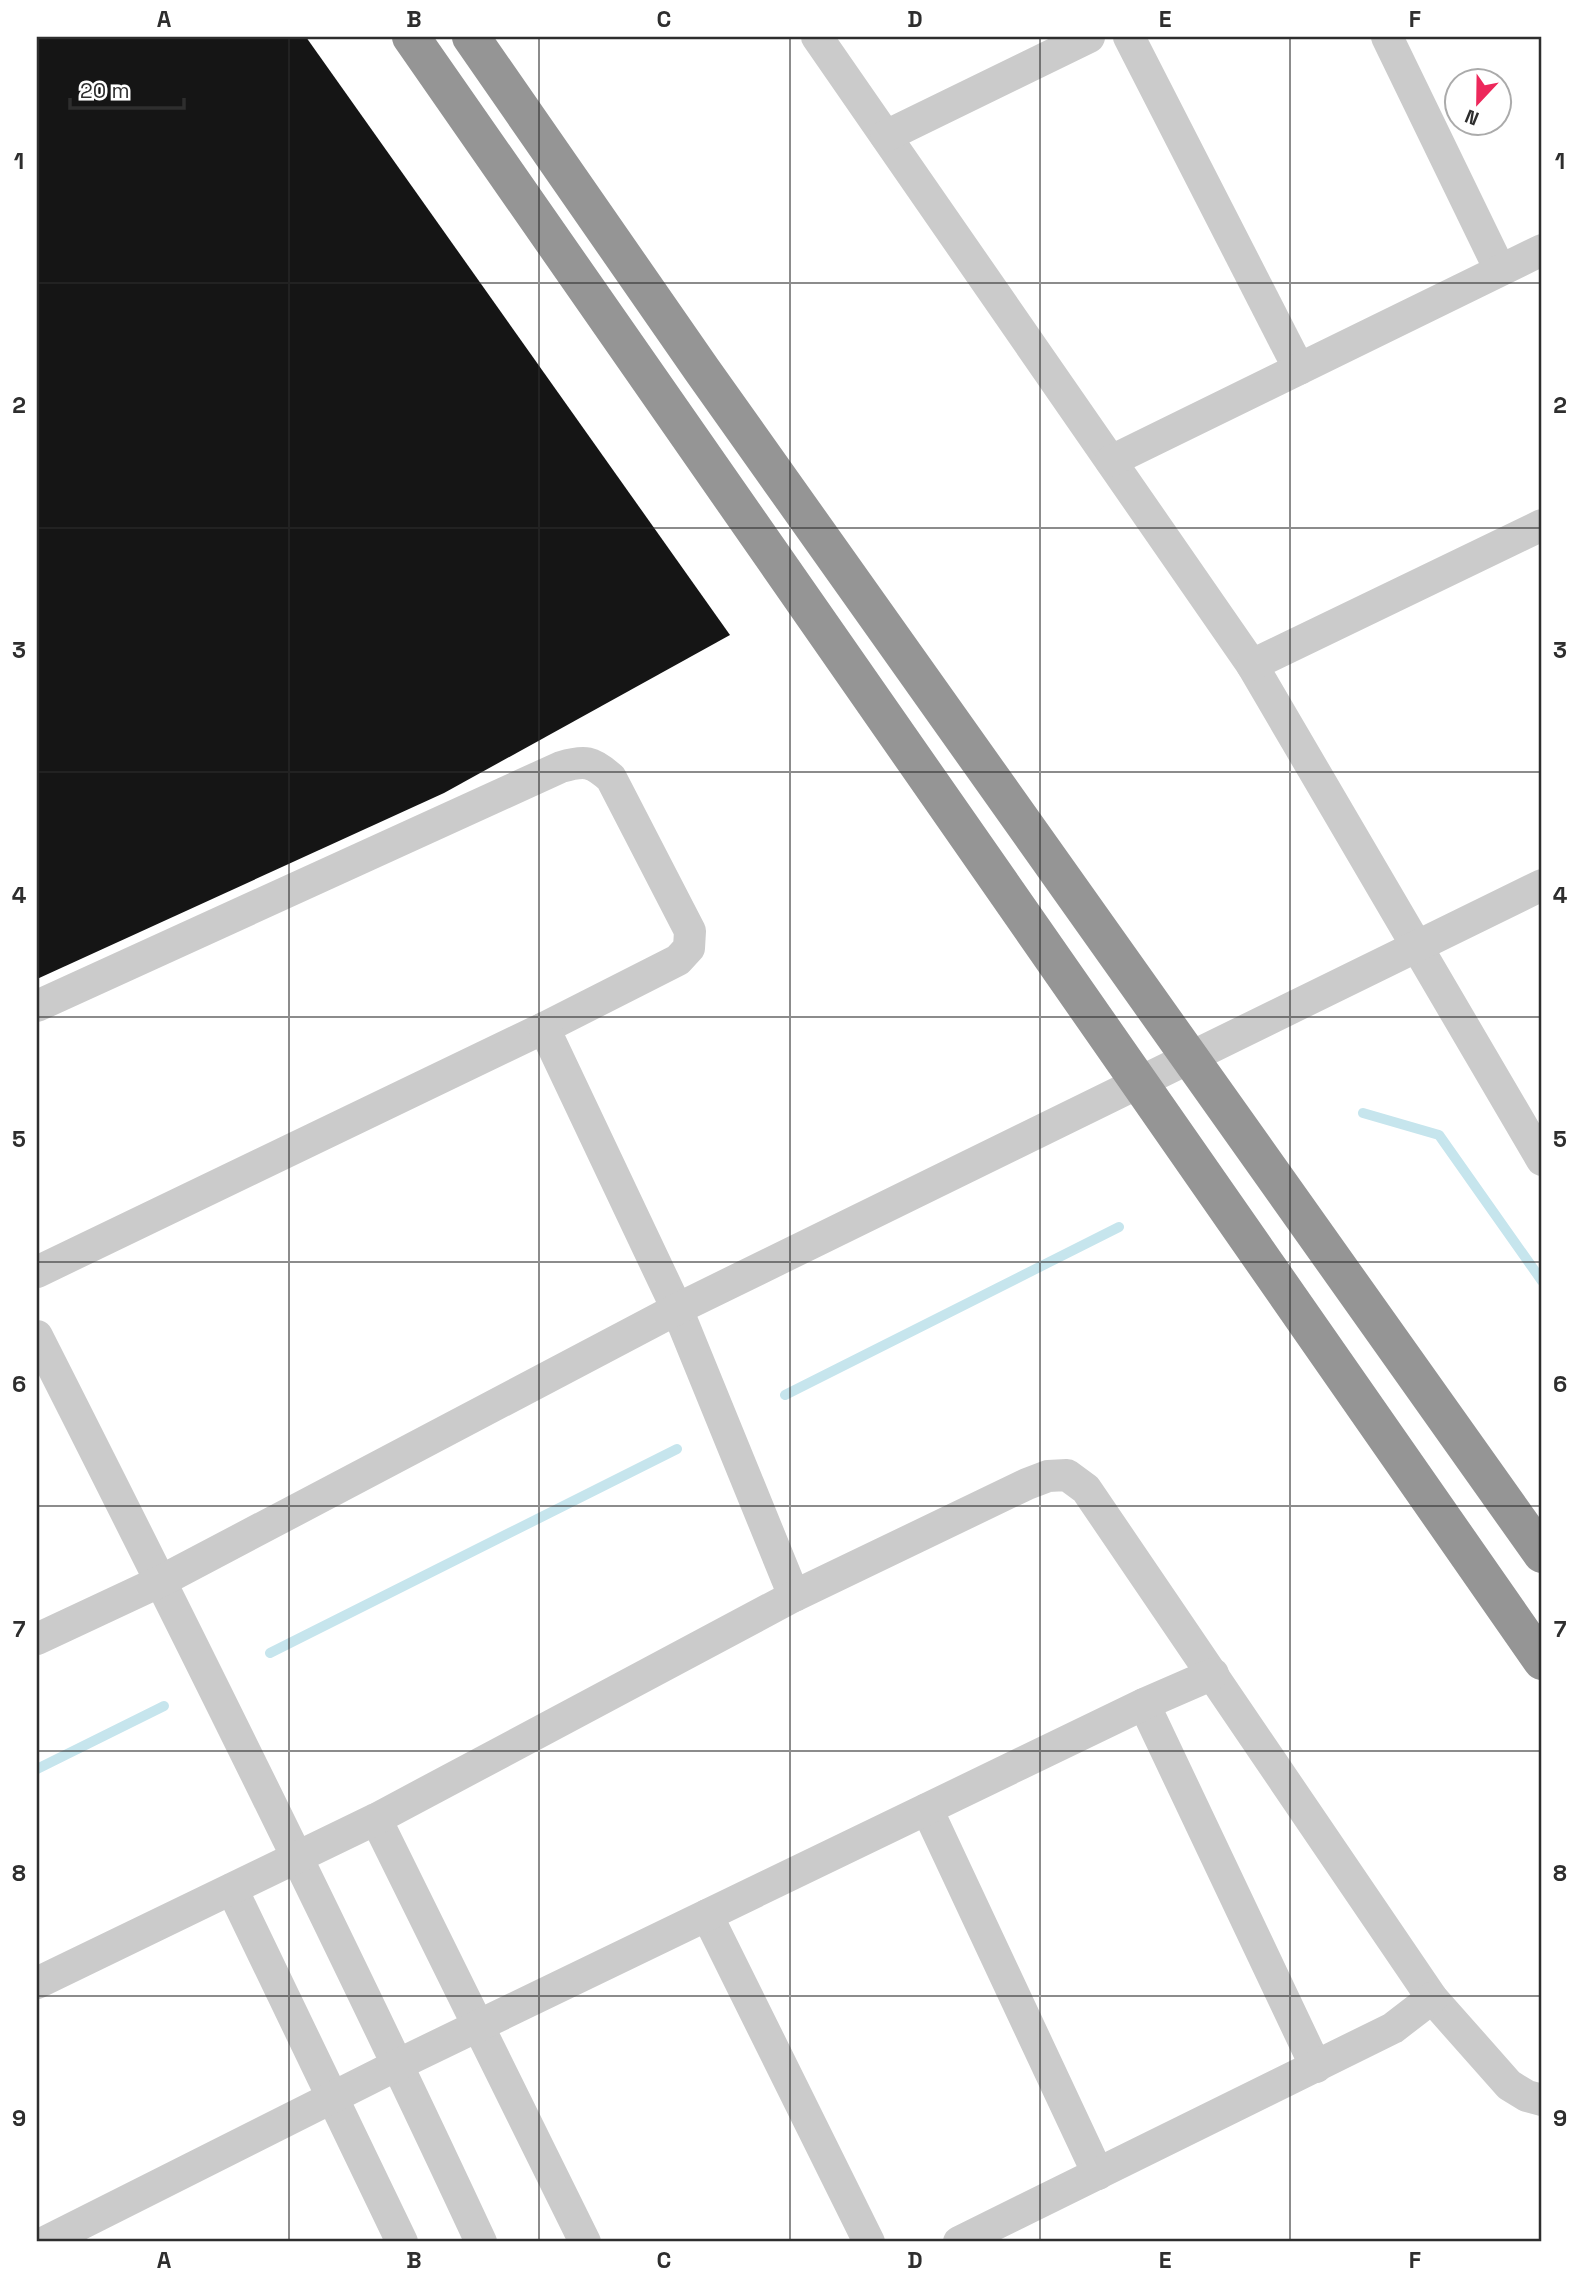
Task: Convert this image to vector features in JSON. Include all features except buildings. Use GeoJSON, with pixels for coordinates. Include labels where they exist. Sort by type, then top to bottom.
{"type":"FeatureCollection","features":[{"type":"Feature","properties":{"kind":"highway"},"geometry":{"type":"LineString","coordinates":[[411,37],[1542,1661]]}},
{"type":"Feature","properties":{"kind":"highway"},"geometry":{"type":"LineString","coordinates":[[471,37],[710,381],[1542,1554]]}},
{"type":"Feature","properties":{"kind":"street"},"geometry":{"type":"LineString","coordinates":[[817,37],[1252,665],[1542,1160]]}},
{"type":"Feature","properties":{"kind":"street"},"geometry":{"type":"LineString","coordinates":[[886,136],[1089,37]]}},
{"type":"Feature","properties":{"kind":"street"},"geometry":{"type":"LineString","coordinates":[[1129,37],[1298,369]]}},
{"type":"Feature","properties":{"kind":"street"},"geometry":{"type":"LineString","coordinates":[[1387,37],[1500,270]]}},
{"type":"Feature","properties":{"kind":"street"},"geometry":{"type":"LineString","coordinates":[[1111,461],[1542,250]]}},
{"type":"Feature","properties":{"kind":"street"},"geometry":{"type":"LineString","coordinates":[[1252,665],[1542,525]]}},
{"type":"Feature","properties":{"kind":"street"},"geometry":{"type":"LineString","coordinates":[[37,1006],[579,761],[596,765],[611,778],[690,930],[689,948],[678,960],[544,1028],[37,1272]]}},
{"type":"Feature","properties":{"kind":"street"},"geometry":{"type":"LineString","coordinates":[[37,1639],[161,1581],[677,1309],[1542,885]]}},
{"type":"Feature","properties":{"kind":"street"},"geometry":{"type":"LineString","coordinates":[[544,1028],[677,1309],[794,1596]]}},
{"type":"Feature","properties":{"kind":"street"},"geometry":{"type":"LineString","coordinates":[[37,1336],[161,1581],[398,2064],[481,2242]]}},
{"type":"Feature","properties":{"kind":"street"},"geometry":{"type":"LineString","coordinates":[[37,1983],[376,1819],[794,1596],[1027,1484],[1048,1476],[1068,1475],[1086,1489],[1432,1998],[1509,2085],[1527,2096],[1542,2100]]}},
{"type":"Feature","properties":{"kind":"street"},"geometry":{"type":"LineString","coordinates":[[45,2242],[100,2230],[332,2098],[398,2064],[1144,1704],[1213,1674]]}},
{"type":"Feature","properties":{"kind":"street"},"geometry":{"type":"LineString","coordinates":[[1144,1704],[1316,2067]]}},
{"type":"Feature","properties":{"kind":"street"},"geometry":{"type":"LineString","coordinates":[[927,1809],[1098,2174]]}},
{"type":"Feature","properties":{"kind":"street"},"geometry":{"type":"LineString","coordinates":[[376,1819],[585,2242]]}},
{"type":"Feature","properties":{"kind":"street"},"geometry":{"type":"LineString","coordinates":[[232,1889],[402,2242]]}},
{"type":"Feature","properties":{"kind":"street"},"geometry":{"type":"LineString","coordinates":[[706,1915],[869,2242]]}},
{"type":"Feature","properties":{"kind":"street"},"geometry":{"type":"LineString","coordinates":[[959,2242],[1393,2028],[1432,1998]]}},
{"type":"Feature","properties":{"kind":"waterway"},"geometry":{"type":"LineString","coordinates":[[1363,1113],[1439,1135],[1542,1281]]}},
{"type":"Feature","properties":{"kind":"waterway"},"geometry":{"type":"LineString","coordinates":[[785,1395],[1119,1227]]}},
{"type":"Feature","properties":{"kind":"waterway"},"geometry":{"type":"LineString","coordinates":[[270,1653],[677,1449]]}},
{"type":"Feature","properties":{"kind":"waterway"},"geometry":{"type":"LineString","coordinates":[[37,1769],[164,1706]]}}]}
